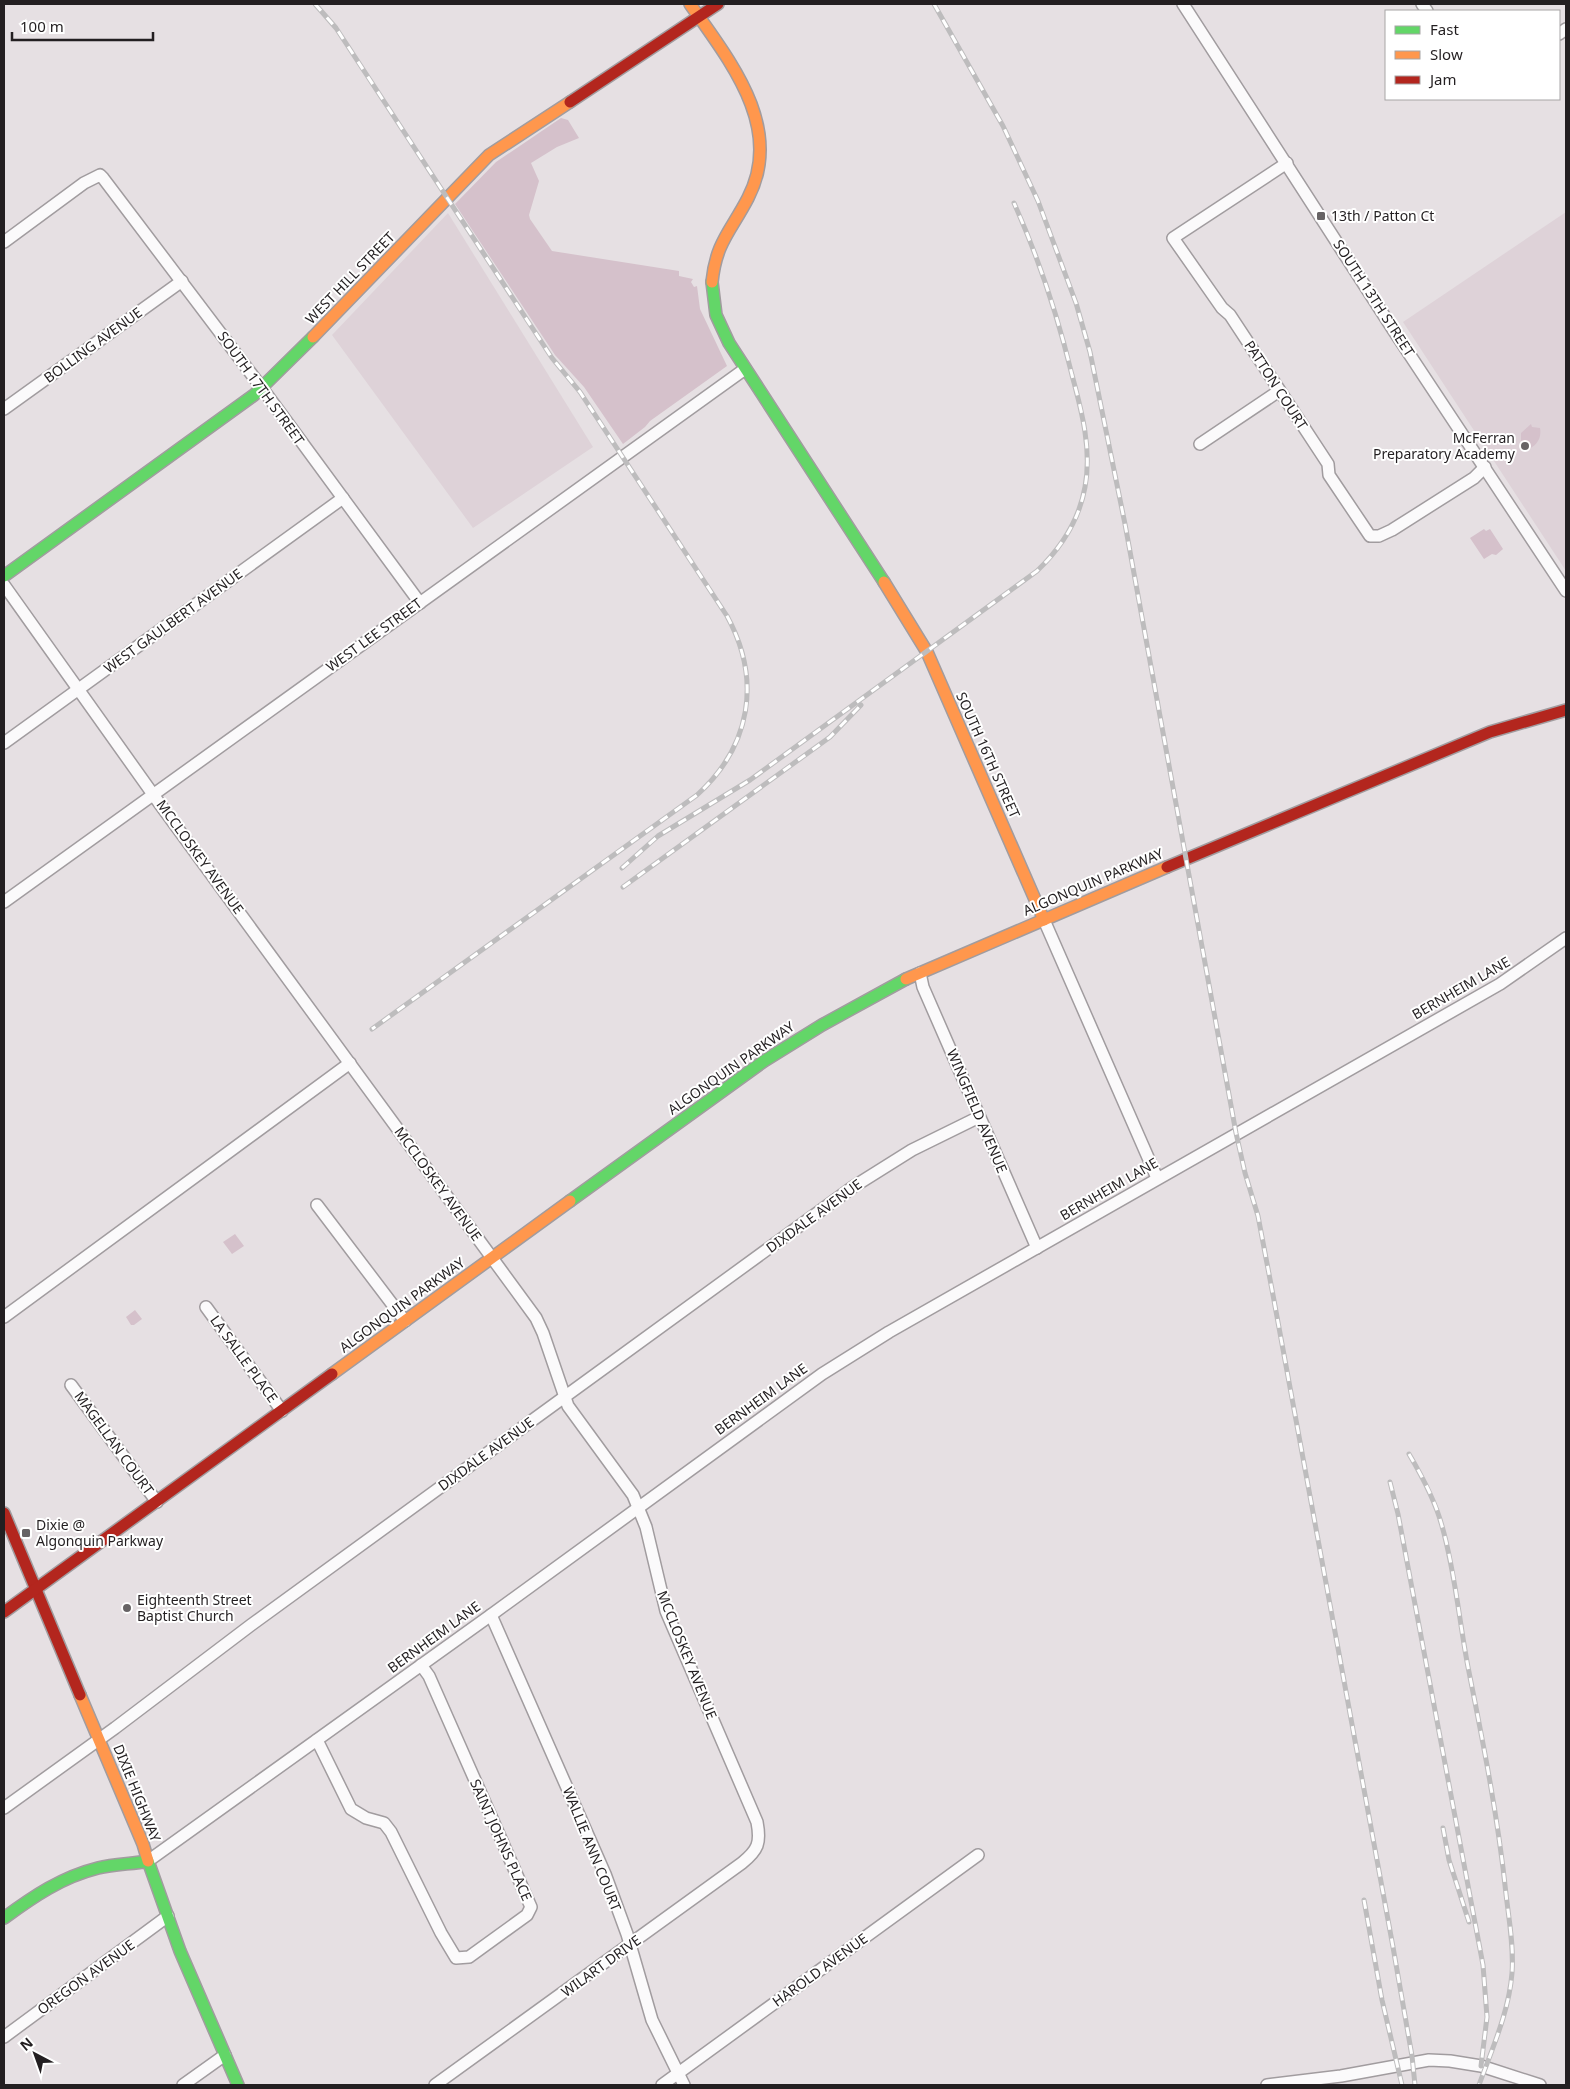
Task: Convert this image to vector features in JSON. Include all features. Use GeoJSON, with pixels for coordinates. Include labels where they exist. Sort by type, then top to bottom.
{"type":"FeatureCollection","features":[{"type":"Feature","properties":{"kind":"street","name":"SOUTH 16TH STREET"},"geometry":{"type":"LineString","coordinates":[[690,4],[744,87],[752,103],[760,136],[760,160],[753,185],[744,205],[722,242],[713,276],[712,297],[716,317],[723,333],[745,369],[911,624],[927,652],[1157,1178]]}},
{"type":"Feature","properties":{"kind":"street","name":"WEST HILL STREET"},"geometry":{"type":"LineString","coordinates":[[4,576],[274,378],[489,155],[718,4]]}},
{"type":"Feature","properties":{"kind":"street","name":"SOUTH 13TH STREET"},"geometry":{"type":"LineString","coordinates":[[1183,4],[1394,331],[1566,591]]}},
{"type":"Feature","properties":{"kind":"street","name":"PATTON COURT"},"geometry":{"type":"LineString","coordinates":[[1287,163],[1174,238],[1222,308],[1230,315],[1328,464],[1329,475],[1370,536],[1379,536],[1392,530],[1474,478],[1485,467]]}},
{"type":"Feature","properties":{"kind":"street","name":"SOUTH 17TH STREET"},"geometry":{"type":"LineString","coordinates":[[4,242],[84,183],[100,176],[115,191],[420,603]]}},
{"type":"Feature","properties":{"kind":"street","name":"BOLLING AVENUE"},"geometry":{"type":"LineString","coordinates":[[4,409],[182,281]]}},
{"type":"Feature","properties":{"kind":"street","name":"WEST LEE STREET"},"geometry":{"type":"LineString","coordinates":[[4,902],[745,369]]}},
{"type":"Feature","properties":{"kind":"street"},"geometry":{"type":"LineString","coordinates":[[1200,444],[1279,391]]}},
{"type":"Feature","properties":{"kind":"street","name":"WEST GAULBERT AVENUE"},"geometry":{"type":"LineString","coordinates":[[4,743],[343,498]]}},
{"type":"Feature","properties":{"kind":"street","name":"MCCLOSKEY AVENUE"},"geometry":{"type":"LineString","coordinates":[[4,586],[536,1318],[543,1333],[564,1397],[573,1413],[633,1495],[639,1508],[646,1527],[666,1611],[757,1822],[759,1840]]}},
{"type":"Feature","properties":{"kind":"street","name":"ALGONQUIN PARKWAY"},"geometry":{"type":"LineString","coordinates":[[4,1612],[764,1061],[830,1020],[920,973],[1044,920],[1482,736],[1527,720],[1566,710]]}},
{"type":"Feature","properties":{"kind":"street","name":"BERNHEIM LANE"},"geometry":{"type":"LineString","coordinates":[[4,1918],[45,1889],[70,1876],[100,1867],[132,1865],[148,1861],[822,1374],[889,1332],[1500,984],[1566,938]]}},
{"type":"Feature","properties":{"kind":"street","name":"WINGFIELD AVENUE"},"geometry":{"type":"LineString","coordinates":[[920,973],[923,987],[1037,1248]]}},
{"type":"Feature","properties":{"kind":"street"},"geometry":{"type":"LineString","coordinates":[[4,1317],[350,1063]]}},
{"type":"Feature","properties":{"kind":"street","name":"DIXDALE AVENUE"},"geometry":{"type":"LineString","coordinates":[[4,1808],[99,1740],[220,1647],[853,1187],[912,1150],[979,1117]]}},
{"type":"Feature","properties":{"kind":"street"},"geometry":{"type":"LineString","coordinates":[[317,1205],[405,1321]]}},
{"type":"Feature","properties":{"kind":"street","name":"LA SALLE PLACE"},"geometry":{"type":"LineString","coordinates":[[206,1307],[282,1411]]}},
{"type":"Feature","properties":{"kind":"street","name":"MAGELLAN COURT"},"geometry":{"type":"LineString","coordinates":[[71,1385],[157,1502]]}},
{"type":"Feature","properties":{"kind":"street","name":"DIXIE HIGHWAY"},"geometry":{"type":"LineString","coordinates":[[4,1513],[143,1844],[180,1951],[238,2085]]}},
{"type":"Feature","properties":{"kind":"street","name":"WALLIE ANN COURT"},"geometry":{"type":"LineString","coordinates":[[491,1615],[605,1874],[652,2020],[684,2085]]}},
{"type":"Feature","properties":{"kind":"street","name":"SAINT JOHNS PLACE"},"geometry":{"type":"LineString","coordinates":[[317,1740],[351,1809],[366,1818],[384,1823],[391,1832],[441,1933],[456,1958],[469,1957],[527,1915],[531,1907],[428,1676],[421,1665]]}},
{"type":"Feature","properties":{"kind":"street","name":"WILART DRIVE"},"geometry":{"type":"LineString","coordinates":[[436,2085],[742,1863],[752,1855],[759,1840]]}},
{"type":"Feature","properties":{"kind":"street","name":"HAROLD AVENUE"},"geometry":{"type":"LineString","coordinates":[[662,2085],[978,1855]]}},
{"type":"Feature","properties":{"kind":"street","name":"OREGON AVENUE"},"geometry":{"type":"LineString","coordinates":[[4,2037],[168,1916]]}},
{"type":"Feature","properties":{"kind":"street"},"geometry":{"type":"LineString","coordinates":[[183,2085],[225,2055]]}},
{"type":"Feature","properties":{"kind":"street"},"geometry":{"type":"LineString","coordinates":[[1267,2085],[1341,2076],[1429,2060],[1481,2066],[1540,2085]]}},
{"type":"Feature","properties":{"kind":"shaded area"},"geometry":{"type":"Polygon","coordinates":[[[561,118],[568,120],[579,138],[557,147],[531,163],[539,181],[529,215],[530,219],[552,251],[679,271],[679,276],[693,279],[691,282],[694,287],[697,286],[700,309],[727,366],[650,421],[623,444],[584,387],[555,355],[455,204],[496,162],[561,118]]]}},
{"type":"Feature","properties":{"kind":"shaded area","name":"McFerran Preparatory Academy"},"geometry":{"type":"Polygon","coordinates":[[[1566,212],[1566,571],[1403,322],[1566,212]]]}},
{"type":"Feature","properties":{"kind":"shaded area"},"geometry":{"type":"Polygon","coordinates":[[[448,213],[593,447],[473,528],[332,335],[448,213]]]}},
{"type":"Feature","properties":{"kind":"shaded area"},"geometry":{"type":"Polygon","coordinates":[[[1531,424],[1532,427],[1540,428],[1540,436],[1533,447],[1526,450],[1521,440],[1521,433],[1531,424]]]}},
{"type":"Feature","properties":{"kind":"shaded area"},"geometry":{"type":"Polygon","coordinates":[[[1484,529],[1486,531],[1490,529],[1503,549],[1496,555],[1492,554],[1484,559],[1470,538],[1484,529]]]}},
{"type":"Feature","properties":{"kind":"shaded area"},"geometry":{"type":"Polygon","coordinates":[[[235,1234],[244,1246],[232,1254],[223,1242],[235,1234]]]}},
{"type":"Feature","properties":{"kind":"shaded area"},"geometry":{"type":"Polygon","coordinates":[[[135,1310],[142,1319],[131,1325],[126,1317],[135,1310]]]}},
{"type":"Feature","properties":{"kind":"railway"},"geometry":{"type":"LineString","coordinates":[[315,4],[336,28],[552,358],[580,392],[727,616],[738,640],[745,664],[747,688],[745,711],[739,734],[729,755],[715,776],[697,795],[372,1029]]}},
{"type":"Feature","properties":{"kind":"railway"},"geometry":{"type":"LineString","coordinates":[[934,4],[1003,126],[1038,201],[1076,303],[1090,352],[1125,524],[1236,1133],[1245,1173],[1258,1216],[1273,1295],[1393,1947],[1412,2056],[1415,2085]]}},
{"type":"Feature","properties":{"kind":"railway"},"geometry":{"type":"LineString","coordinates":[[622,868],[658,836],[750,780],[1037,571],[1054,553],[1068,533],[1074,522],[1085,487],[1087,473],[1085,431],[1067,353],[1054,310],[1032,245],[1014,203]]}},
{"type":"Feature","properties":{"kind":"railway"},"geometry":{"type":"LineString","coordinates":[[623,887],[830,737],[861,705]]}},
{"type":"Feature","properties":{"kind":"railway"},"geometry":{"type":"LineString","coordinates":[[1409,1454],[1436,1507],[1450,1560],[1485,1751],[1503,1865],[1511,1934],[1512,1973],[1510,1988],[1499,2030],[1479,2085]]}},
{"type":"Feature","properties":{"kind":"railway"},"geometry":{"type":"LineString","coordinates":[[1390,1482],[1398,1514],[1483,1965],[1487,2017],[1481,2066]]}},
{"type":"Feature","properties":{"kind":"railway"},"geometry":{"type":"LineString","coordinates":[[1443,1828],[1449,1860],[1469,1922]]}},
{"type":"Feature","properties":{"kind":"railway"},"geometry":{"type":"LineString","coordinates":[[1364,1900],[1382,2000],[1402,2085]]}},
{"type":"Feature","properties":{"kind":"traffic: fast"},"geometry":{"type":"LineString","coordinates":[[712,282],[716,315],[729,343],[884,582]]}},
{"type":"Feature","properties":{"kind":"traffic: fast"},"geometry":{"type":"LineString","coordinates":[[4,576],[254,395],[313,337]]}},
{"type":"Feature","properties":{"kind":"traffic: fast"},"geometry":{"type":"LineString","coordinates":[[570,1201],[764,1061],[822,1025],[906,979]]}},
{"type":"Feature","properties":{"kind":"traffic: fast"},"geometry":{"type":"LineString","coordinates":[[4,1918],[37,1895],[72,1877],[104,1867],[148,1861],[180,1951],[238,2085]]}},
{"type":"Feature","properties":{"kind":"traffic: slow"},"geometry":{"type":"LineString","coordinates":[[690,4],[721,48],[748,95],[756,120],[760,146],[758,172],[748,198],[725,237],[717,257],[712,282]]}},
{"type":"Feature","properties":{"kind":"traffic: slow"},"geometry":{"type":"LineString","coordinates":[[313,337],[489,155],[570,102]]}},
{"type":"Feature","properties":{"kind":"traffic: slow"},"geometry":{"type":"LineString","coordinates":[[884,582],[927,652],[1044,920]]}},
{"type":"Feature","properties":{"kind":"traffic: slow"},"geometry":{"type":"LineString","coordinates":[[906,979],[1167,867]]}},
{"type":"Feature","properties":{"kind":"traffic: slow"},"geometry":{"type":"LineString","coordinates":[[332,1374],[570,1201]]}},
{"type":"Feature","properties":{"kind":"traffic: slow"},"geometry":{"type":"LineString","coordinates":[[80,1695],[143,1844],[148,1861]]}},
{"type":"Feature","properties":{"kind":"traffic: jam"},"geometry":{"type":"LineString","coordinates":[[570,102],[718,4]]}},
{"type":"Feature","properties":{"kind":"traffic: jam"},"geometry":{"type":"LineString","coordinates":[[1167,867],[1490,732],[1566,710]]}},
{"type":"Feature","properties":{"kind":"traffic: jam"},"geometry":{"type":"LineString","coordinates":[[4,1612],[332,1374]]}},
{"type":"Feature","properties":{"kind":"traffic: jam"},"geometry":{"type":"LineString","coordinates":[[4,1513],[80,1695]]}},
{"type":"Feature","properties":{"kind":"place","name":"13th / Patton Ct"},"geometry":{"type":"Point","coordinates":[1321,216]}},
{"type":"Feature","properties":{"kind":"place","name":"McFerran Preparatory Academy"},"geometry":{"type":"Point","coordinates":[1525,446]}},
{"type":"Feature","properties":{"kind":"place","name":"Dixie @ Algonquin Parkway"},"geometry":{"type":"Point","coordinates":[26,1533]}},
{"type":"Feature","properties":{"kind":"place","name":"Eighteenth Street Baptist Church"},"geometry":{"type":"Point","coordinates":[127,1608]}}]}
